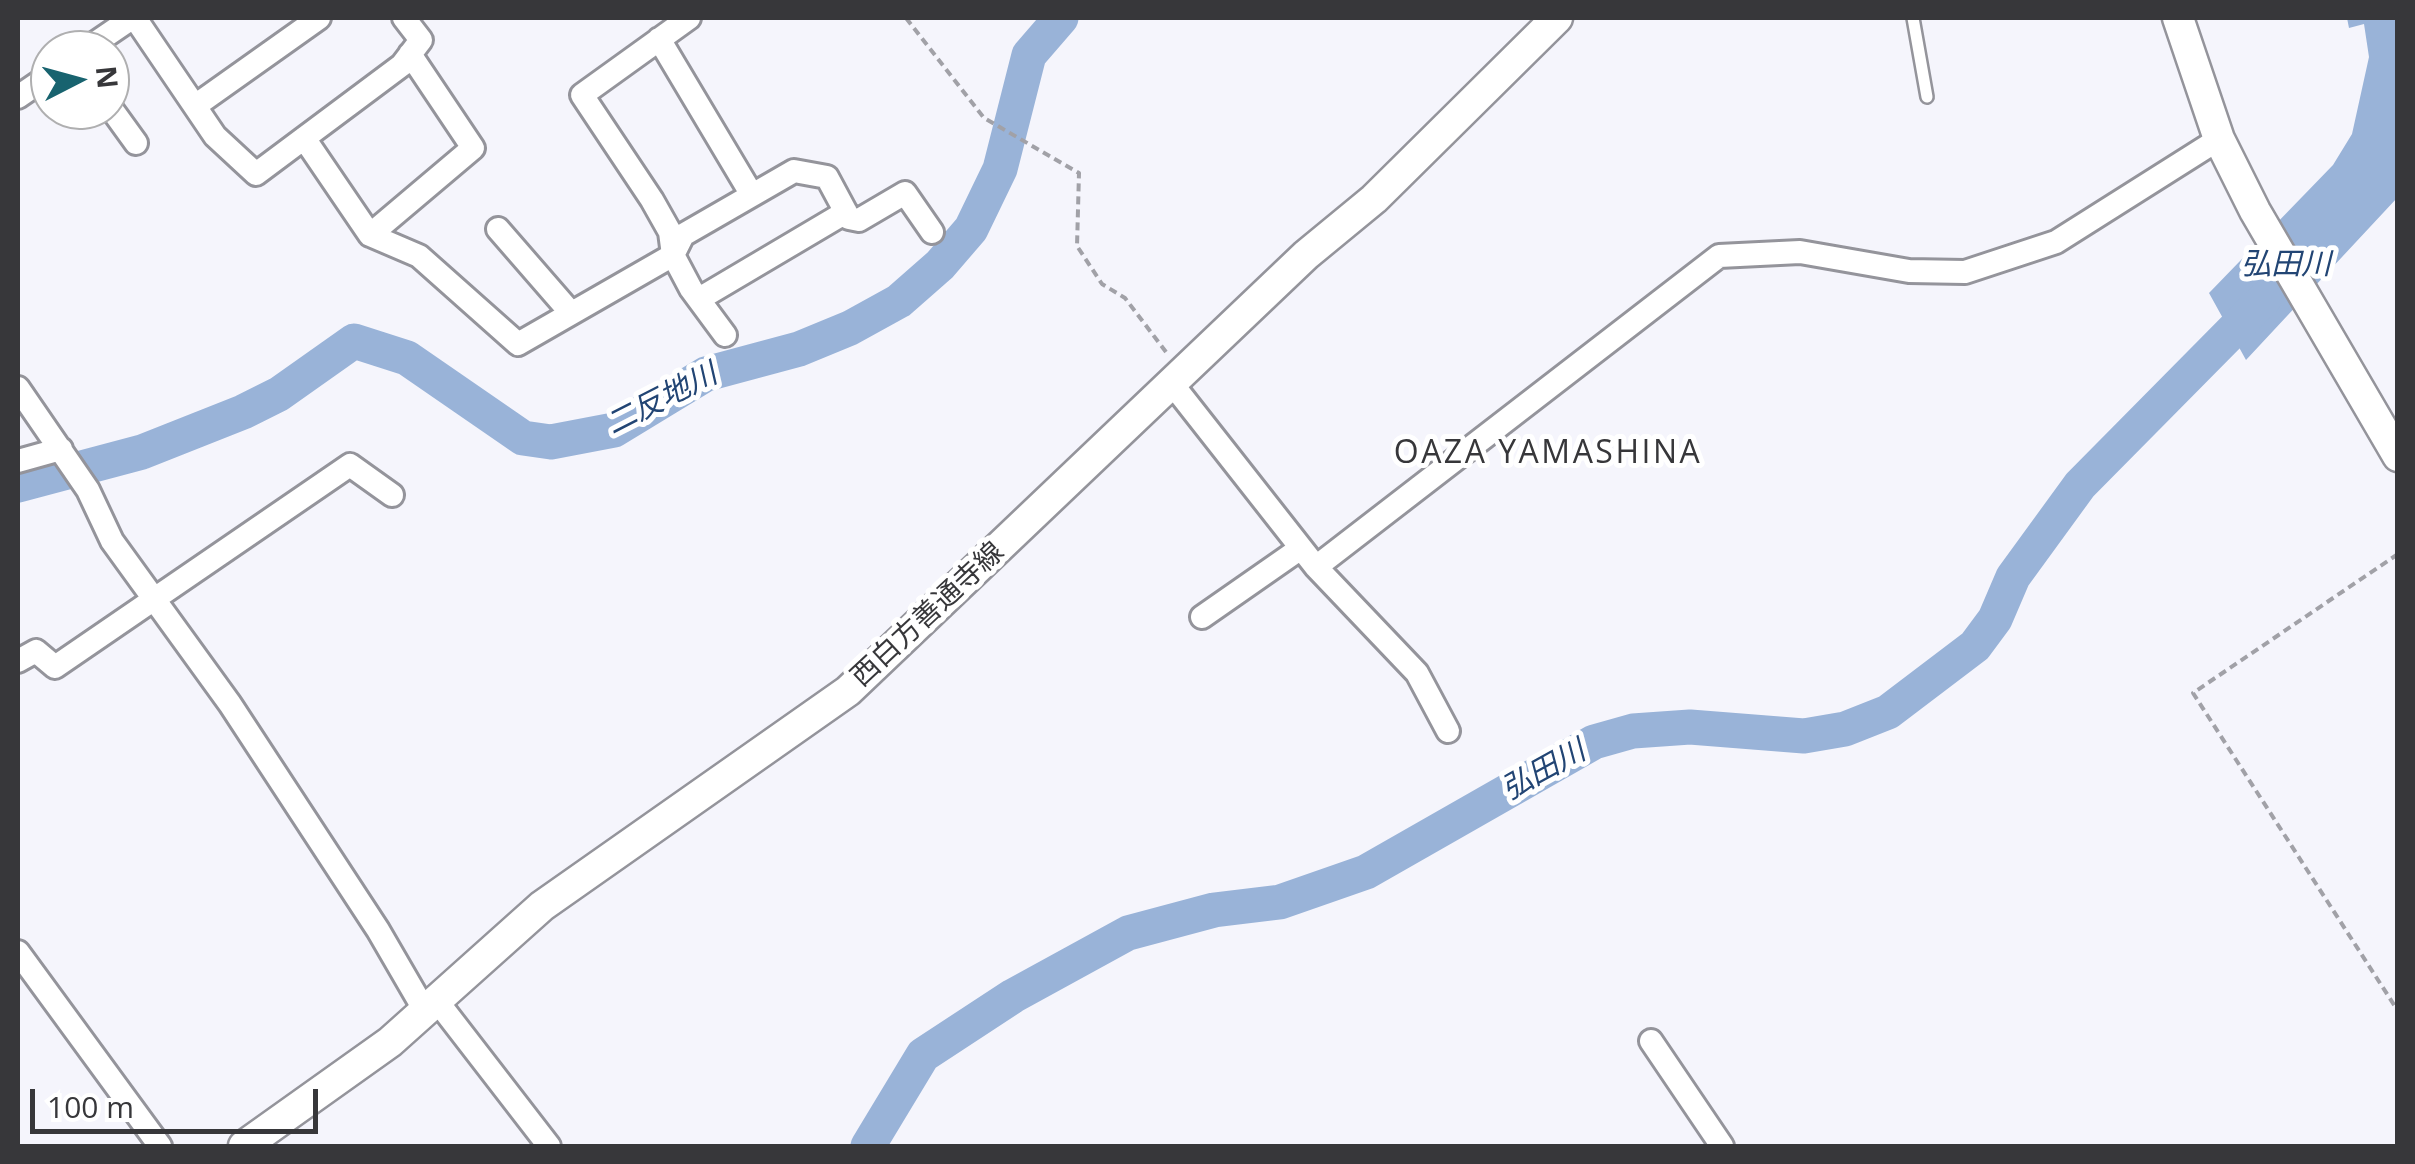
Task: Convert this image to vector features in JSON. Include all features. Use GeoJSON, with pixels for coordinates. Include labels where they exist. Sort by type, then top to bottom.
{"type":"FeatureCollection","features":[{"type":"Feature","properties":{"kind":"main road","name":"西白方善通寺線"},"geometry":{"type":"LineString","coordinates":[[244,1146],[390,1042],[542,906],[848,691],[1174,386],[1306,255],[1374,199],[1557,18]]}},
{"type":"Feature","properties":{"kind":"main road"},"geometry":{"type":"LineString","coordinates":[[2178,18],[2220,139],[2255,211],[2398,456]]}},
{"type":"Feature","properties":{"kind":"street"},"geometry":{"type":"LineString","coordinates":[[133,18],[215,136],[256,174],[402,66],[420,40],[404,18]]}},
{"type":"Feature","properties":{"kind":"street"},"geometry":{"type":"LineString","coordinates":[[195,106],[319,18]]}},
{"type":"Feature","properties":{"kind":"street"},"geometry":{"type":"LineString","coordinates":[[689,18],[582,95],[661,216],[670,232],[673,254],[725,335]]}},
{"type":"Feature","properties":{"kind":"street"},"geometry":{"type":"LineString","coordinates":[[660,39],[752,195]]}},
{"type":"Feature","properties":{"kind":"street"},"geometry":{"type":"LineString","coordinates":[[370,234],[472,148],[410,54]]}},
{"type":"Feature","properties":{"kind":"street"},"geometry":{"type":"LineString","coordinates":[[127,130],[136,143]]}},
{"type":"Feature","properties":{"kind":"street"},"geometry":{"type":"LineString","coordinates":[[304,138],[370,234],[419,256],[518,344],[673,254],[683,235],[794,171],[826,177],[849,218],[859,220],[904,193],[932,232]]}},
{"type":"Feature","properties":{"kind":"street"},"geometry":{"type":"LineString","coordinates":[[1316,567],[1719,256],[1800,252],[1909,272],[1965,272],[2056,242],[2220,139]]}},
{"type":"Feature","properties":{"kind":"street"},"geometry":{"type":"LineString","coordinates":[[699,298],[846,212]]}},
{"type":"Feature","properties":{"kind":"street"},"geometry":{"type":"LineString","coordinates":[[498,230],[571,313]]}},
{"type":"Feature","properties":{"kind":"street"},"geometry":{"type":"LineString","coordinates":[[1174,386],[1316,567],[1417,673],[1448,731]]}},
{"type":"Feature","properties":{"kind":"street"},"geometry":{"type":"LineString","coordinates":[[18,388],[88,490],[112,541],[240,720],[431,1006],[548,1146]]}},
{"type":"Feature","properties":{"kind":"street"},"geometry":{"type":"LineString","coordinates":[[18,461],[62,450]]}},
{"type":"Feature","properties":{"kind":"street"},"geometry":{"type":"LineString","coordinates":[[18,662],[36,651],[55,668],[350,465],[392,494]]}},
{"type":"Feature","properties":{"kind":"street"},"geometry":{"type":"LineString","coordinates":[[1202,617],[1301,548]]}},
{"type":"Feature","properties":{"kind":"street"},"geometry":{"type":"LineString","coordinates":[[18,952],[160,1146]]}},
{"type":"Feature","properties":{"kind":"street"},"geometry":{"type":"LineString","coordinates":[[1651,1041],[1722,1146]]}},
{"type":"Feature","properties":{"kind":"lane"},"geometry":{"type":"LineString","coordinates":[[1912,18],[1926,96]]}},
{"type":"Feature","properties":{"kind":"path"},"geometry":{"type":"LineString","coordinates":[[906,18],[984,118],[1078,173],[1077,246],[1102,284],[1124,298],[1167,352],[1174,386]]}},
{"type":"Feature","properties":{"kind":"path"},"geometry":{"type":"LineString","coordinates":[[2398,554],[2193,693],[2398,1011]]}},
{"type":"Feature","properties":{"kind":"water","name":"弘田川"},"geometry":{"type":"Polygon","coordinates":[[[2347,18],[2397,18],[2397,198],[2246,360],[2209,293],[2333,165],[2352,134],[2369,57],[2364,24],[2349,28],[2347,18]]]}},
{"type":"Feature","properties":{"kind":"waterway","name":"二反地川"},"geometry":{"type":"LineString","coordinates":[[18,485],[142,452],[243,412],[279,394],[354,341],[407,358],[523,438],[551,442],[614,430],[706,374],[799,349],[850,328],[899,301],[940,265],[971,229],[1000,169],[1029,55],[1061,18]]}},
{"type":"Feature","properties":{"kind":"waterway","name":"弘田川"},"geometry":{"type":"LineString","coordinates":[[868,1146],[923,1055],[1013,996],[1128,933],[1214,910],[1280,902],[1366,872],[1594,742],[1633,731],[1690,727],[1804,736],[1845,729],[1888,712],[1975,646],[1995,619],[2013,577],[2080,485],[2264,299]]}},
{"type":"Feature","properties":{"kind":"district","name":"OAZA YAMASHINA"},"geometry":{"type":"Point","coordinates":[1548,454]}}]}
